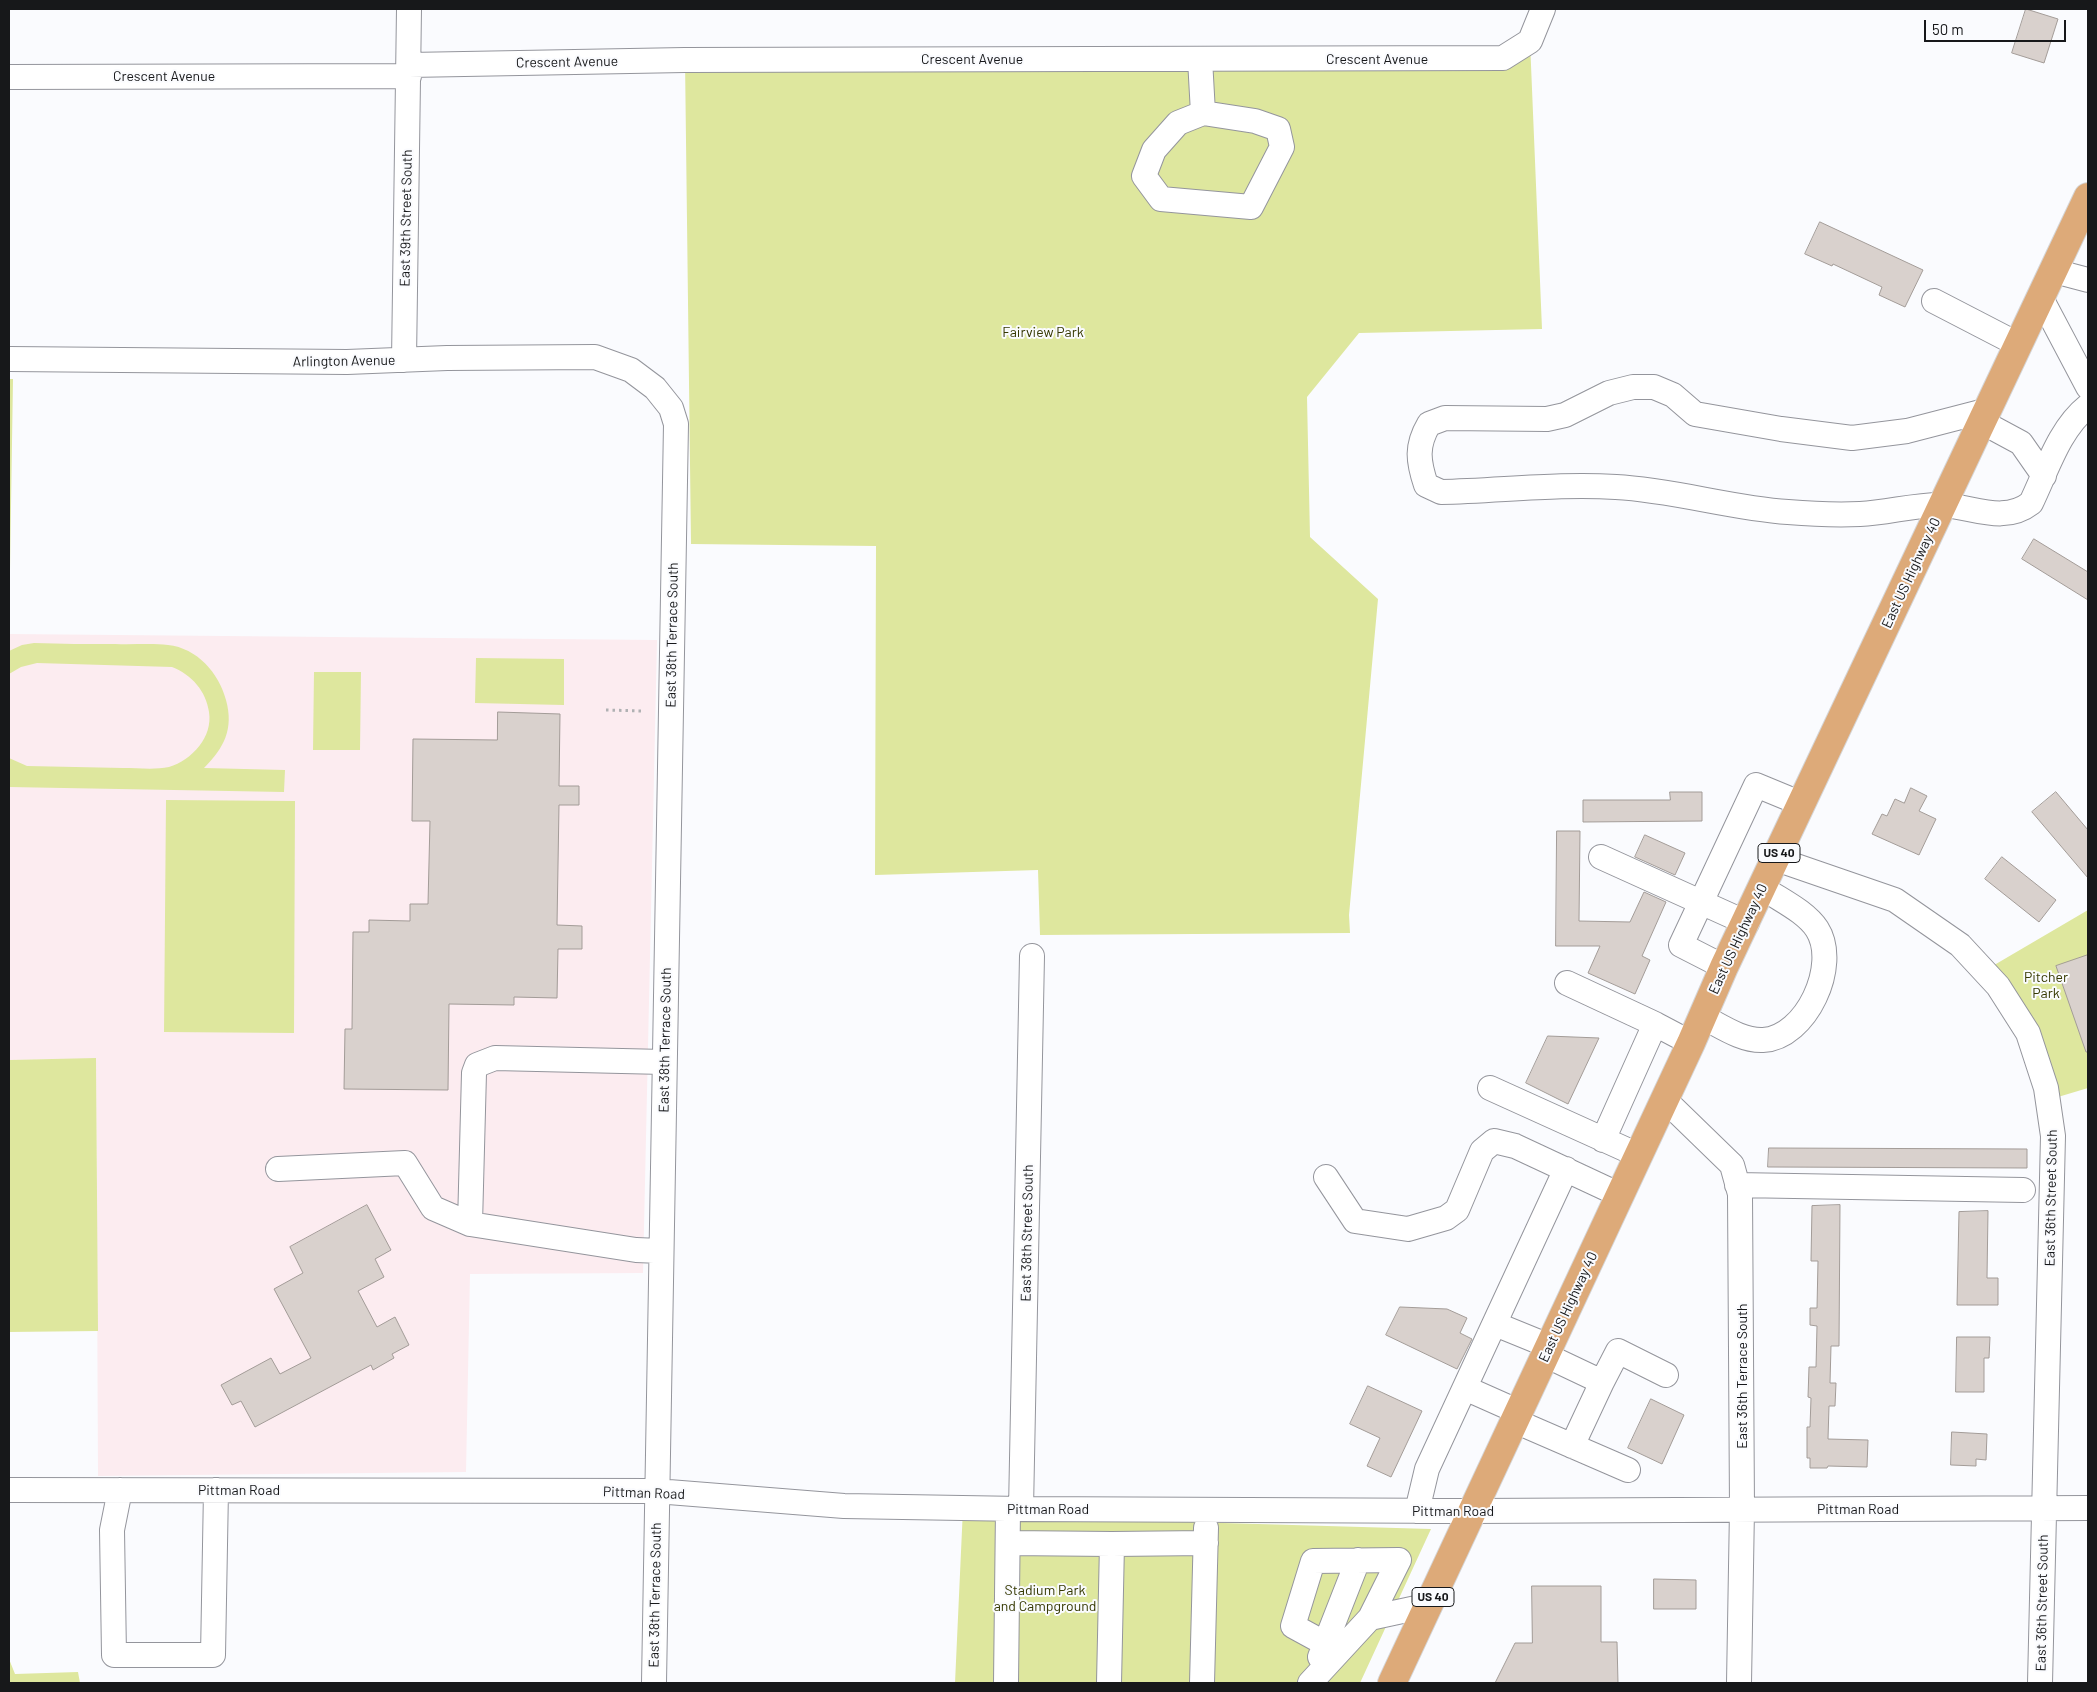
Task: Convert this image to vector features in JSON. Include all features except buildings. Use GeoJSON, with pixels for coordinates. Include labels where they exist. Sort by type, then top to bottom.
{"type":"FeatureCollection","features":[{"type":"Feature","properties":{"kind":"main road","name":"East US Highway 40"},"geometry":{"type":"LineString","coordinates":[[1392,1683],[1691,1043],[1724,967],[1747,923],[2088,197]]}},
{"type":"Feature","properties":{"kind":"street","name":"East 39th Street South"},"geometry":{"type":"LineString","coordinates":[[404,360],[403,320],[410,9]]}},
{"type":"Feature","properties":{"kind":"street","name":"Crescent Avenue"},"geometry":{"type":"LineString","coordinates":[[9,77],[409,70],[685,60],[1503,58],[1530,41],[1543,9]]}},
{"type":"Feature","properties":{"kind":"street"},"geometry":{"type":"LineString","coordinates":[[1200,59],[1203,113]]}},
{"type":"Feature","properties":{"kind":"street"},"geometry":{"type":"LineString","coordinates":[[1203,113],[1255,121],[1278,129],[1282,147],[1251,207],[1161,199],[1144,176],[1154,150],[1178,123],[1203,113]]}},
{"type":"Feature","properties":{"kind":"street"},"geometry":{"type":"LineString","coordinates":[[2054,271],[2088,280]]}},
{"type":"Feature","properties":{"kind":"street"},"geometry":{"type":"LineString","coordinates":[[2041,298],[2088,387]]}},
{"type":"Feature","properties":{"kind":"street"},"geometry":{"type":"LineString","coordinates":[[1934,301],[2019,345]]}},
{"type":"Feature","properties":{"kind":"street","name":"Arlington Avenue"},"geometry":{"type":"LineString","coordinates":[[9,359],[337,362],[595,357],[630,370],[655,388],[664,400]]}},
{"type":"Feature","properties":{"kind":"street"},"geometry":{"type":"LineString","coordinates":[[2044,476],[2021,443],[1985,416],[1907,431],[1852,438],[1695,414],[1673,395],[1654,387],[1633,386],[1609,393],[1565,415],[1547,419],[1446,418],[1429,424],[1421,437],[1419,462],[1426,485],[1441,492],[1615,486],[1788,512],[1860,514],[1943,505],[1998,514],[2016,512],[2031,503],[2044,476],[2067,428],[2077,415],[2088,406]]}},
{"type":"Feature","properties":{"kind":"street","name":"East 38th Terrace South"},"geometry":{"type":"LineString","coordinates":[[654,1683],[660,1251],[676,424],[670,408],[664,400]]}},
{"type":"Feature","properties":{"kind":"street"},"geometry":{"type":"LineString","coordinates":[[1724,967],[1681,945],[1756,785],[1802,804]]}},
{"type":"Feature","properties":{"kind":"street"},"geometry":{"type":"LineString","coordinates":[[1602,858],[1747,923]]}},
{"type":"Feature","properties":{"kind":"street","name":"East 36th Street South"},"geometry":{"type":"LineString","coordinates":[[1776,859],[1895,900],[1960,945],[1998,986],[2028,1033],[2046,1088],[2053,1136],[2040,1683]]}},
{"type":"Feature","properties":{"kind":"street"},"geometry":{"type":"LineString","coordinates":[[1703,1017],[1750,1040],[1765,1040],[1787,1033],[1795,1027],[1812,1002],[1824,970],[1824,948],[1821,936],[1816,927],[1802,913],[1762,888]]}},
{"type":"Feature","properties":{"kind":"street","name":"East 38th Street South"},"geometry":{"type":"LineString","coordinates":[[1006,1683],[1008,1543],[1015,1509],[1032,956]]}},
{"type":"Feature","properties":{"kind":"street"},"geometry":{"type":"LineString","coordinates":[[1567,983],[1656,1024],[1691,1043]]}},
{"type":"Feature","properties":{"kind":"street"},"geometry":{"type":"LineString","coordinates":[[1603,1140],[1656,1024]]}},
{"type":"Feature","properties":{"kind":"street"},"geometry":{"type":"LineString","coordinates":[[470,1224],[474,1073],[477,1065],[494,1058],[664,1062]]}},
{"type":"Feature","properties":{"kind":"street"},"geometry":{"type":"LineString","coordinates":[[1490,1088],[1638,1155]]}},
{"type":"Feature","properties":{"kind":"street","name":"East 36th Terrace South"},"geometry":{"type":"LineString","coordinates":[[1664,1099],[1732,1166],[1740,1194],[1742,1509],[1739,1683]]}},
{"type":"Feature","properties":{"kind":"street"},"geometry":{"type":"LineString","coordinates":[[1326,1177],[1355,1221],[1408,1229],[1446,1218],[1457,1210],[1482,1151],[1494,1141],[1515,1146],[1620,1194]]}},
{"type":"Feature","properties":{"kind":"street"},"geometry":{"type":"LineString","coordinates":[[278,1169],[405,1163],[433,1208],[470,1224],[636,1250],[660,1251]]}},
{"type":"Feature","properties":{"kind":"street"},"geometry":{"type":"LineString","coordinates":[[1417,1511],[1427,1469],[1566,1170]]}},
{"type":"Feature","properties":{"kind":"street"},"geometry":{"type":"LineString","coordinates":[[1737,1184],[2023,1190]]}},
{"type":"Feature","properties":{"kind":"street"},"geometry":{"type":"LineString","coordinates":[[1494,1324],[1602,1382]]}},
{"type":"Feature","properties":{"kind":"street"},"geometry":{"type":"LineString","coordinates":[[1572,1446],[1618,1351],[1666,1375]]}},
{"type":"Feature","properties":{"kind":"street"},"geometry":{"type":"LineString","coordinates":[[1465,1388],[1572,1446],[1628,1470]]}},
{"type":"Feature","properties":{"kind":"street","name":"Pittman Road"},"geometry":{"type":"LineString","coordinates":[[9,1490],[656,1491],[844,1506],[1015,1509],[1473,1511],[2088,1508]]}},
{"type":"Feature","properties":{"kind":"street"},"geometry":{"type":"LineString","coordinates":[[120,1490],[112,1530],[114,1655],[212,1655],[216,1490]]}},
{"type":"Feature","properties":{"kind":"street"},"geometry":{"type":"LineString","coordinates":[[1202,1683],[1207,1510]]}},
{"type":"Feature","properties":{"kind":"street"},"geometry":{"type":"LineString","coordinates":[[1008,1543],[1206,1544]]}},
{"type":"Feature","properties":{"kind":"street"},"geometry":{"type":"LineString","coordinates":[[1109,1683],[1112,1544]]}},
{"type":"Feature","properties":{"kind":"street"},"geometry":{"type":"LineString","coordinates":[[1311,1682],[1358,1560]]}},
{"type":"Feature","properties":{"kind":"street"},"geometry":{"type":"LineString","coordinates":[[1311,1682],[1370,1618],[1400,1560],[1313,1562],[1293,1626],[1326,1644]]}},
{"type":"Feature","properties":{"kind":"street"},"geometry":{"type":"LineString","coordinates":[[1370,1618],[1430,1605]]}},
{"type":"Feature","properties":{"kind":"path"},"geometry":{"type":"LineString","coordinates":[[606,710],[643,711]]}},
{"type":"Feature","properties":{"kind":"shaded area"},"geometry":{"type":"Polygon","coordinates":[[[9,634],[657,640],[643,1273],[470,1274],[466,1472],[98,1476],[96,1059],[9,1060],[9,634]]]}},
{"type":"Feature","properties":{"kind":"green space","name":"Fairview Park"},"geometry":{"type":"Polygon","coordinates":[[[1530,41],[1542,329],[1359,333],[1307,397],[1310,537],[1378,599],[1349,915],[1350,933],[1040,935],[1038,870],[875,875],[876,546],[691,544],[685,60],[1503,58],[1530,41]]]}},
{"type":"Feature","properties":{"kind":"green space"},"geometry":{"type":"Polygon","coordinates":[[[9,379],[13,379],[9,634],[9,379]]]}},
{"type":"Feature","properties":{"kind":"green space"},"geometry":{"type":"Polygon","coordinates":[[[34,643],[162,644],[179,647],[188,651],[205,664],[218,680],[223,690],[228,710],[228,729],[222,745],[204,768],[285,770],[284,792],[9,787],[9,758],[27,766],[146,769],[169,767],[186,759],[193,753],[204,739],[208,730],[209,712],[205,697],[192,679],[179,670],[172,667],[37,663],[21,667],[9,674],[9,651],[22,645],[34,643]]]}},
{"type":"Feature","properties":{"kind":"green space"},"geometry":{"type":"Polygon","coordinates":[[[476,658],[564,659],[564,705],[475,703],[476,658]]]}},
{"type":"Feature","properties":{"kind":"green space"},"geometry":{"type":"Polygon","coordinates":[[[314,672],[361,672],[360,750],[313,750],[314,672]]]}},
{"type":"Feature","properties":{"kind":"green space"},"geometry":{"type":"Polygon","coordinates":[[[166,800],[295,801],[294,1033],[164,1032],[166,800]]]}},
{"type":"Feature","properties":{"kind":"green space","name":"Pitcher Park"},"geometry":{"type":"Polygon","coordinates":[[[2088,910],[2088,1088],[2048,1100],[1984,971],[2088,910]]]}},
{"type":"Feature","properties":{"kind":"green space"},"geometry":{"type":"Polygon","coordinates":[[[96,1058],[98,1331],[9,1332],[9,1060],[96,1058]]]}},
{"type":"Feature","properties":{"kind":"green space","name":"Stadium Park and Campground"},"geometry":{"type":"Polygon","coordinates":[[[963,1508],[1223,1523],[1431,1529],[1360,1683],[955,1683],[963,1508]]]}},
{"type":"Feature","properties":{"kind":"green space"},"geometry":{"type":"Polygon","coordinates":[[[9,1659],[15,1674],[78,1672],[80,1683],[9,1683],[9,1659]]]}}]}
